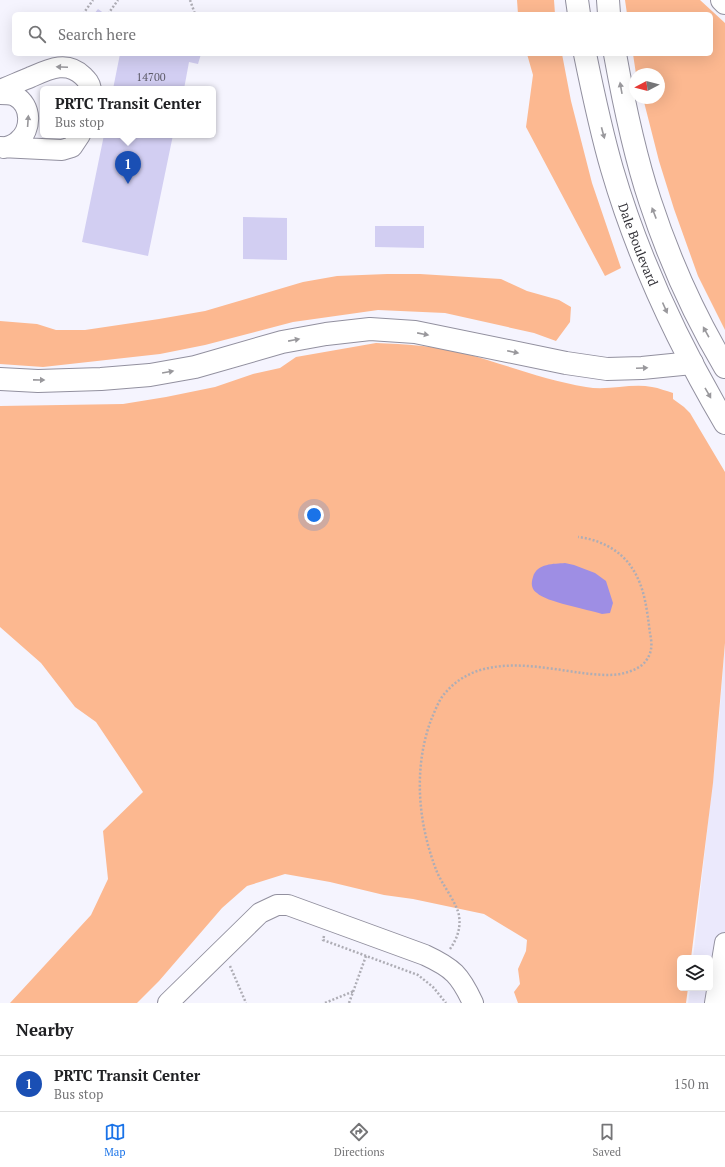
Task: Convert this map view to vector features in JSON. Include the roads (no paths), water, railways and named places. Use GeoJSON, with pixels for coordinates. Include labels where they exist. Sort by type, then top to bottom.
{"type":"FeatureCollection","features":[{"type":"Feature","properties":{"kind":"main road"},"geometry":{"type":"LineString","coordinates":[[577,0],[579,12]]}},
{"type":"Feature","properties":{"kind":"main road"},"geometry":{"type":"LineString","coordinates":[[608,0],[609,12]]}},
{"type":"Feature","properties":{"kind":"main road"},"geometry":{"type":"LineString","coordinates":[[722,0],[725,3]]}},
{"type":"Feature","properties":{"kind":"main road","name":"Dale Boulevard"},"geometry":{"type":"LineString","coordinates":[[585,56],[597,113],[612,169],[628,218],[647,268],[665,309],[703,385],[725,423]]}},
{"type":"Feature","properties":{"kind":"main road","name":"Dale Boulevard"},"geometry":{"type":"LineString","coordinates":[[615,56],[622,96],[650,201],[672,262],[697,316],[725,366]]}},
{"type":"Feature","properties":{"kind":"main road"},"geometry":{"type":"LineString","coordinates":[[0,379],[93,380],[150,375],[195,367],[282,342],[326,334],[370,329],[415,332],[566,363],[607,369],[642,368],[692,363]]}},
{"type":"Feature","properties":{"kind":"lane"},"geometry":{"type":"LineString","coordinates":[[0,90],[51,68],[63,66],[72,68],[80,73],[88,80],[90,86]]}},
{"type":"Feature","properties":{"kind":"lane"},"geometry":{"type":"LineString","coordinates":[[0,94],[14,95],[22,101],[27,109],[28,115],[27,130],[22,138],[17,142],[2,148]]}},
{"type":"Feature","properties":{"kind":"lane"},"geometry":{"type":"LineString","coordinates":[[2,148],[62,150],[75,144],[78,138]]}},
{"type":"Feature","properties":{"kind":"lane"},"geometry":{"type":"LineString","coordinates":[[168,1003],[252,920],[260,913],[277,905],[288,905],[302,909],[425,955],[452,970],[460,979],[473,1003]]}},
{"type":"Feature","properties":{"kind":"lane"},"geometry":{"type":"LineString","coordinates":[[715,1003],[725,943]]}},
{"type":"Feature","properties":{"kind":"place","name":"PRTC Transit Center"},"geometry":{"type":"Point","coordinates":[128,184]}}]}
